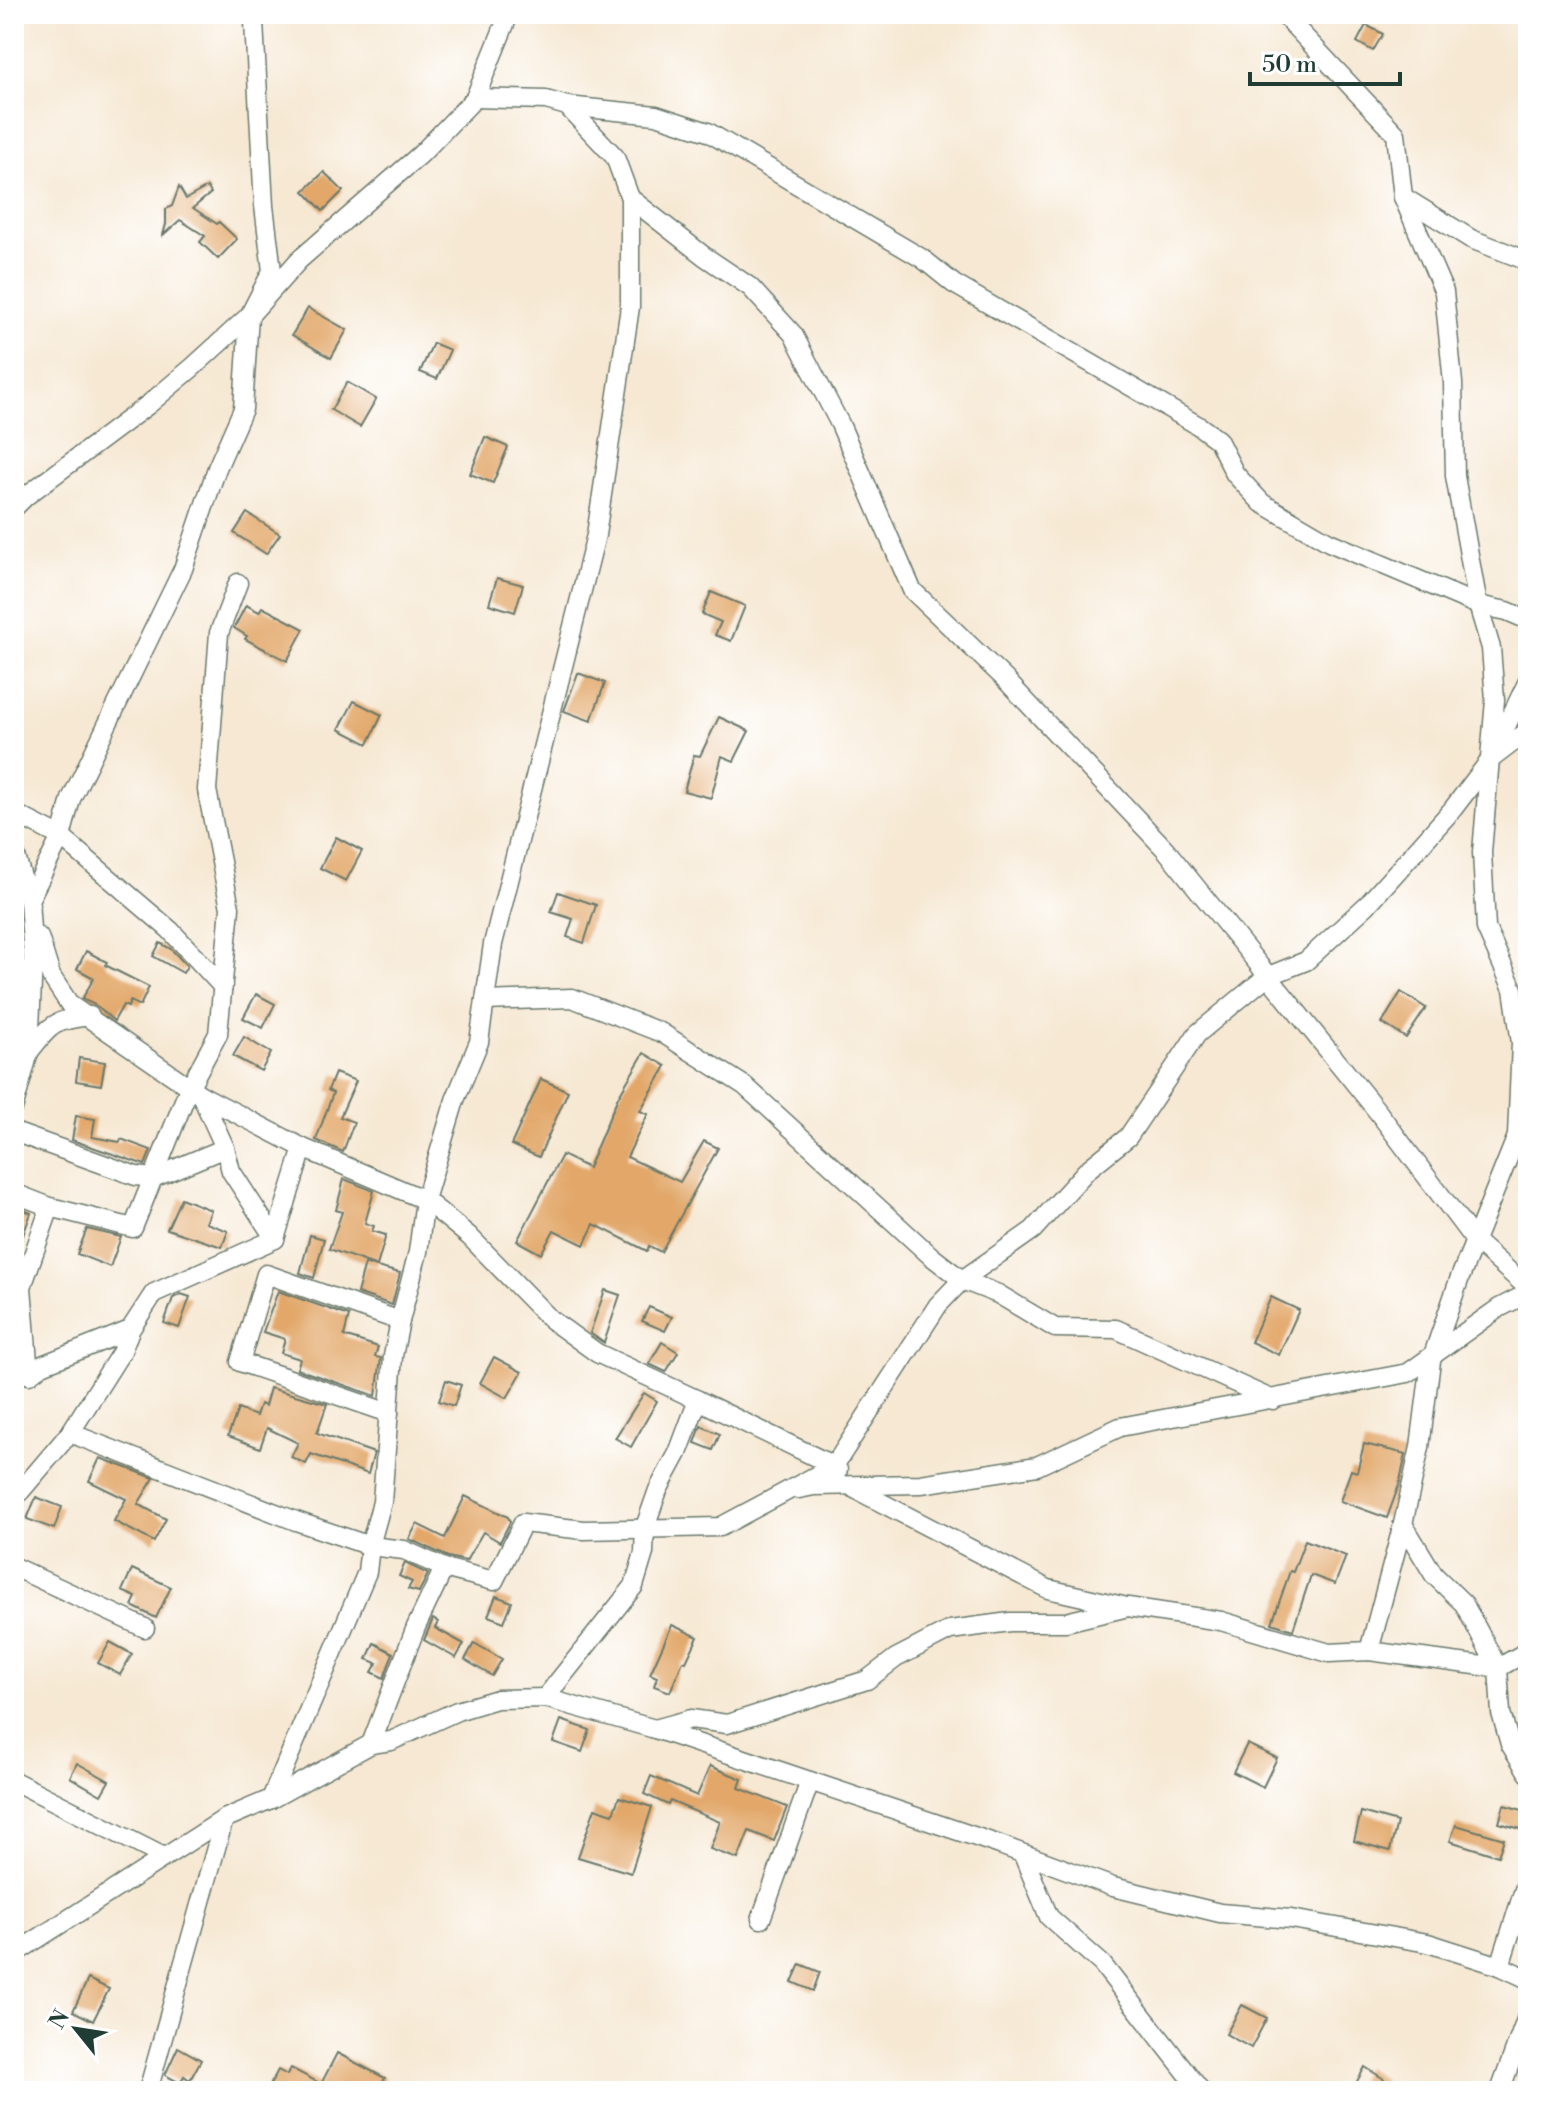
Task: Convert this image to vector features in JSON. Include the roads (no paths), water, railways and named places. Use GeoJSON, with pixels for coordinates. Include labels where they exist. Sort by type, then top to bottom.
{"type":"FeatureCollection","features":[{"type":"Feature","properties":{"kind":"street"},"geometry":{"type":"LineString","coordinates":[[14,508],[149,404],[249,316],[299,260],[421,154],[475,98],[509,14]]}},
{"type":"Feature","properties":{"kind":"street"},"geometry":{"type":"LineString","coordinates":[[1283,14],[1396,134],[1403,197],[1444,292],[1453,383],[1455,476],[1478,605],[1491,648],[1495,700],[1482,852],[1486,928],[1513,989],[1521,1043],[1517,1136],[1433,1355],[1420,1447],[1369,1651]]}},
{"type":"Feature","properties":{"kind":"street"},"geometry":{"type":"LineString","coordinates":[[14,1106],[29,1052],[33,959],[29,900],[61,837],[71,799],[183,569],[217,468],[243,409],[249,316],[272,271],[264,206],[254,22]]}},
{"type":"Feature","properties":{"kind":"street"},"geometry":{"type":"LineString","coordinates":[[475,98],[546,100],[567,106],[656,115],[708,132],[923,259],[954,284],[1199,426],[1218,440],[1235,474],[1262,503],[1329,542],[1478,605],[1507,611],[1528,620]]}},
{"type":"Feature","properties":{"kind":"street"},"geometry":{"type":"LineString","coordinates":[[271,1799],[367,1572],[370,1546],[382,1502],[393,1356],[418,1252],[425,1200],[455,1100],[479,1042],[493,944],[596,535],[630,307],[630,198],[615,157],[567,106]]}},
{"type":"Feature","properties":{"kind":"street"},"geometry":{"type":"LineString","coordinates":[[1403,197],[1471,239],[1528,261]]}},
{"type":"Feature","properties":{"kind":"street"},"geometry":{"type":"LineString","coordinates":[[630,198],[704,256],[750,287],[793,334],[840,424],[912,590],[1004,678],[1166,850],[1378,1112],[1475,1241],[1528,1290],[1408,1373],[1120,1427],[1037,1466],[921,1484],[814,1486],[783,1492]]}},
{"type":"Feature","properties":{"kind":"street"},"geometry":{"type":"LineString","coordinates":[[14,1193],[50,1207],[133,1228],[218,1034],[230,908],[207,790],[219,633],[238,583]]}},
{"type":"Feature","properties":{"kind":"street"},"geometry":{"type":"LineString","coordinates":[[70,1433],[296,1521],[370,1546],[404,1550],[444,1568],[494,1581],[523,1523],[584,1530],[720,1527],[834,1466],[938,1305],[962,1280],[1033,1230],[1087,1170],[1128,1137],[1197,1034],[1266,977],[1306,961],[1367,905],[1452,810],[1491,759],[1528,681]]}},
{"type":"Feature","properties":{"kind":"street"},"geometry":{"type":"LineString","coordinates":[[1491,759],[1528,731]]}},
{"type":"Feature","properties":{"kind":"street"},"geometry":{"type":"LineString","coordinates":[[14,813],[61,837],[170,930],[223,987]]}},
{"type":"Feature","properties":{"kind":"street"},"geometry":{"type":"LineString","coordinates":[[14,850],[51,976],[70,1005],[195,1092],[303,1148],[425,1200],[469,1236],[550,1319],[597,1353],[834,1466],[853,1487],[1048,1589],[1128,1607],[1221,1621],[1329,1653],[1369,1651],[1498,1668],[1528,1651]]}},
{"type":"Feature","properties":{"kind":"street"},"geometry":{"type":"LineString","coordinates":[[485,1001],[572,998],[662,1033],[745,1086],[931,1256],[962,1280],[998,1294],[1055,1328],[1116,1329],[1273,1400]]}},
{"type":"Feature","properties":{"kind":"street"},"geometry":{"type":"LineString","coordinates":[[14,1008],[29,1052]]}},
{"type":"Feature","properties":{"kind":"street"},"geometry":{"type":"LineString","coordinates":[[29,1052],[46,1030],[62,1019],[90,1016]]}},
{"type":"Feature","properties":{"kind":"street"},"geometry":{"type":"LineString","coordinates":[[195,1092],[225,1148],[231,1171],[275,1239]]}},
{"type":"Feature","properties":{"kind":"street"},"geometry":{"type":"LineString","coordinates":[[14,1132],[136,1176],[153,1178],[225,1148]]}},
{"type":"Feature","properties":{"kind":"street"},"geometry":{"type":"LineString","coordinates":[[14,1499],[70,1433],[122,1351],[130,1330],[154,1293],[275,1239],[303,1148]]}},
{"type":"Feature","properties":{"kind":"street"},"geometry":{"type":"LineString","coordinates":[[50,1207],[22,1287],[29,1375],[42,1365],[130,1330]]}},
{"type":"Feature","properties":{"kind":"street"},"geometry":{"type":"LineString","coordinates":[[389,1413],[240,1362],[266,1274],[400,1321]]}},
{"type":"Feature","properties":{"kind":"street"},"geometry":{"type":"LineString","coordinates":[[545,1698],[634,1586],[644,1553],[645,1527],[698,1400]]}},
{"type":"Feature","properties":{"kind":"street"},"geometry":{"type":"LineString","coordinates":[[1403,1524],[1434,1575],[1464,1604],[1498,1668],[1501,1713],[1510,1744],[1528,1773]]}},
{"type":"Feature","properties":{"kind":"street"},"geometry":{"type":"LineString","coordinates":[[14,1567],[145,1628]]}},
{"type":"Feature","properties":{"kind":"street"},"geometry":{"type":"LineString","coordinates":[[371,1744],[416,1627],[444,1568]]}},
{"type":"Feature","properties":{"kind":"street"},"geometry":{"type":"LineString","coordinates":[[655,1729],[691,1719],[727,1724],[867,1680],[896,1658],[950,1630],[1010,1622],[1066,1622],[1128,1607]]}},
{"type":"Feature","properties":{"kind":"street"},"geometry":{"type":"LineString","coordinates":[[14,1954],[224,1819],[271,1799],[371,1744],[391,1741],[457,1711],[497,1699],[545,1698],[655,1729],[1000,1845],[1113,1887],[1220,1913],[1291,1919],[1428,1943],[1500,1966],[1528,1979]]}},
{"type":"Feature","properties":{"kind":"street"},"geometry":{"type":"LineString","coordinates":[[14,1781],[164,1857]]}},
{"type":"Feature","properties":{"kind":"street"},"geometry":{"type":"LineString","coordinates":[[761,1919],[810,1781]]}},
{"type":"Feature","properties":{"kind":"street"},"geometry":{"type":"LineString","coordinates":[[148,2091],[224,1819]]}},
{"type":"Feature","properties":{"kind":"street"},"geometry":{"type":"LineString","coordinates":[[1023,1855],[1049,1917],[1102,1964],[1201,2091]]}},
{"type":"Feature","properties":{"kind":"street"},"geometry":{"type":"LineString","coordinates":[[1500,1966],[1522,1911],[1528,1877]]}},
{"type":"Feature","properties":{"kind":"street"},"geometry":{"type":"LineString","coordinates":[[1500,2091],[1528,2014]]}}]}
